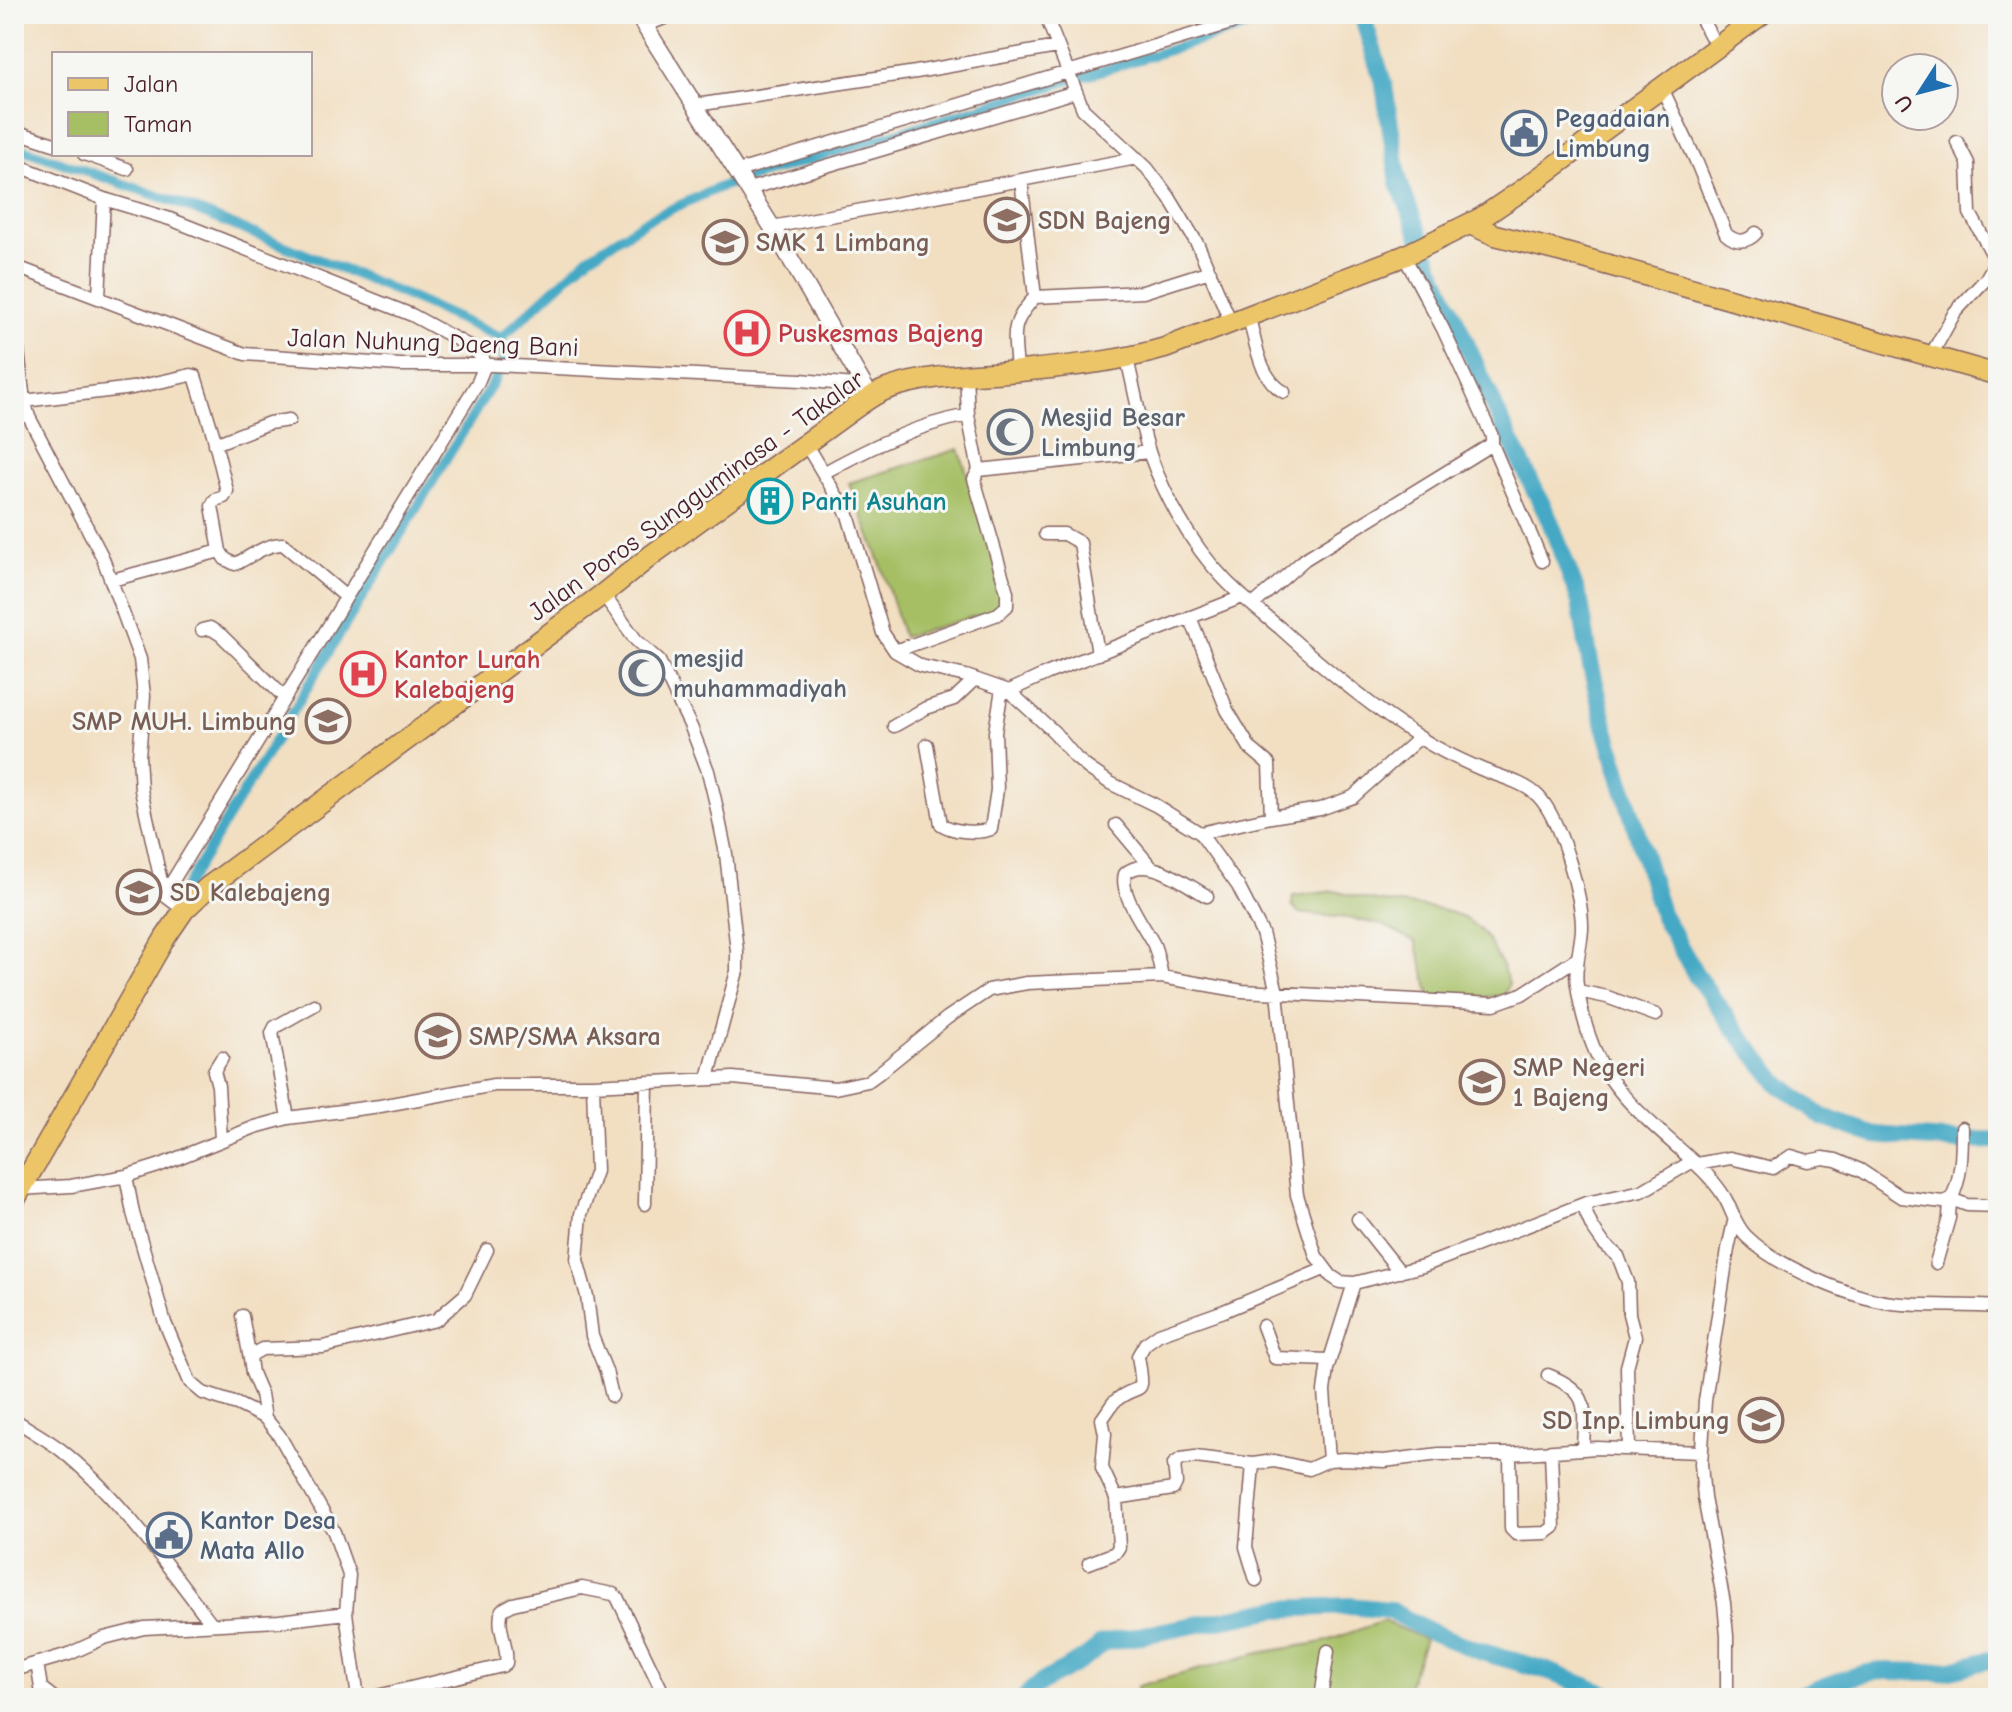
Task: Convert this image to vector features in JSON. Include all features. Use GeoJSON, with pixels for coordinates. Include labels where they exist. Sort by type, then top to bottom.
{"type":"FeatureCollection","features":[{"type":"Feature","properties":{"kind":"main road","name":"Jalan Poros Sungguminasa - Takalar"},"geometry":{"type":"LineString","coordinates":[[17,1195],[144,974],[172,902],[220,878],[805,443],[868,392],[966,374],[1127,359],[1240,321],[1414,251],[1470,224],[1521,191],[1762,14]]}},
{"type":"Feature","properties":{"kind":"main road"},"geometry":{"type":"LineString","coordinates":[[1470,224],[1495,235],[1998,375]]}},
{"type":"Feature","properties":{"kind":"street"},"geometry":{"type":"LineString","coordinates":[[675,14],[641,20],[744,180],[868,392]]}},
{"type":"Feature","properties":{"kind":"street"},"geometry":{"type":"LineString","coordinates":[[1045,14],[1072,82],[1090,116],[1137,158],[1186,222],[1266,373],[1274,385],[1284,392]]}},
{"type":"Feature","properties":{"kind":"street"},"geometry":{"type":"LineString","coordinates":[[744,180],[1072,82],[1261,14]]}},
{"type":"Feature","properties":{"kind":"street"},"geometry":{"type":"LineString","coordinates":[[1699,14],[1717,48]]}},
{"type":"Feature","properties":{"kind":"street"},"geometry":{"type":"LineString","coordinates":[[696,105],[1057,47]]}},
{"type":"Feature","properties":{"kind":"street"},"geometry":{"type":"LineString","coordinates":[[744,180],[1072,82]]}},
{"type":"Feature","properties":{"kind":"street"},"geometry":{"type":"LineString","coordinates":[[1662,88],[1692,150],[1726,234],[1739,241],[1756,233]]}},
{"type":"Feature","properties":{"kind":"street"},"geometry":{"type":"LineString","coordinates":[[14,131],[52,143]]}},
{"type":"Feature","properties":{"kind":"street"},"geometry":{"type":"LineString","coordinates":[[1930,357],[1955,312],[1986,279],[1996,261],[1970,213],[1968,163],[1957,142]]}},
{"type":"Feature","properties":{"kind":"street"},"geometry":{"type":"LineString","coordinates":[[90,156],[127,169]]}},
{"type":"Feature","properties":{"kind":"street"},"geometry":{"type":"LineString","coordinates":[[772,227],[1137,158]]}},
{"type":"Feature","properties":{"kind":"street"},"geometry":{"type":"LineString","coordinates":[[14,164],[104,199],[170,219],[412,315],[469,346],[488,365],[345,596],[172,902]]}},
{"type":"Feature","properties":{"kind":"street"},"geometry":{"type":"LineString","coordinates":[[1017,371],[1015,323],[1035,297],[1021,180]]}},
{"type":"Feature","properties":{"kind":"street"},"geometry":{"type":"LineString","coordinates":[[99,297],[104,199]]}},
{"type":"Feature","properties":{"kind":"street"},"geometry":{"type":"LineString","coordinates":[[1414,251],[1542,561]]}},
{"type":"Feature","properties":{"kind":"street","name":"Jalan Nuhung Daeng Bani"},"geometry":{"type":"LineString","coordinates":[[14,266],[245,354],[400,365],[488,365],[801,380],[868,392]]}},
{"type":"Feature","properties":{"kind":"street"},"geometry":{"type":"LineString","coordinates":[[1035,297],[1143,292],[1210,271]]}},
{"type":"Feature","properties":{"kind":"street"},"geometry":{"type":"LineString","coordinates":[[14,317],[24,401],[112,580],[142,670],[141,790],[172,902]]}},
{"type":"Feature","properties":{"kind":"street"},"geometry":{"type":"LineString","coordinates":[[1127,359],[1149,452],[1174,508],[1207,560],[1242,597],[1333,676],[1419,738],[1524,786],[1544,804],[1553,819],[1576,890],[1582,930],[1578,991],[1590,1043],[1607,1075],[1634,1109],[1695,1162],[1718,1187],[1734,1222],[1758,1248],[1788,1266],[1869,1299],[1914,1305],[1998,1307]]}},
{"type":"Feature","properties":{"kind":"street"},"geometry":{"type":"LineString","coordinates":[[895,651],[998,614],[1007,606],[1007,592],[974,479],[979,470],[968,415],[966,374]]}},
{"type":"Feature","properties":{"kind":"street"},"geometry":{"type":"LineString","coordinates":[[24,401],[132,388],[191,375],[197,379],[227,491],[212,506],[220,551],[225,559],[235,564],[268,547],[283,544],[345,596]]}},
{"type":"Feature","properties":{"kind":"street"},"geometry":{"type":"LineString","coordinates":[[825,472],[896,436],[968,415]]}},
{"type":"Feature","properties":{"kind":"street"},"geometry":{"type":"LineString","coordinates":[[215,444],[269,423],[289,420]]}},
{"type":"Feature","properties":{"kind":"street"},"geometry":{"type":"LineString","coordinates":[[805,443],[848,515],[879,621],[895,651],[921,666],[1005,690],[1054,732],[1088,768],[1200,833],[1253,910],[1277,992],[1297,1195],[1311,1244],[1324,1269],[1340,1282],[1354,1283],[1423,1266],[1586,1203],[1642,1191],[1695,1162],[1730,1158],[1773,1168],[1791,1156],[1808,1161],[1829,1158],[1860,1170],[1901,1197],[1998,1206]]}},
{"type":"Feature","properties":{"kind":"street"},"geometry":{"type":"LineString","coordinates":[[1253,605],[1305,559],[1492,444]]}},
{"type":"Feature","properties":{"kind":"street"},"geometry":{"type":"LineString","coordinates":[[979,470],[1149,452]]}},
{"type":"Feature","properties":{"kind":"street"},"geometry":{"type":"LineString","coordinates":[[1045,534],[1064,534],[1080,543],[1098,654]]}},
{"type":"Feature","properties":{"kind":"street"},"geometry":{"type":"LineString","coordinates":[[112,580],[220,551]]}},
{"type":"Feature","properties":{"kind":"street"},"geometry":{"type":"LineString","coordinates":[[603,594],[636,640],[659,661],[696,739],[715,800],[726,854],[737,971],[708,1078]]}},
{"type":"Feature","properties":{"kind":"street"},"geometry":{"type":"LineString","coordinates":[[1005,690],[1242,597]]}},
{"type":"Feature","properties":{"kind":"street"},"geometry":{"type":"LineString","coordinates":[[1190,617],[1227,710],[1250,748],[1269,764],[1271,817]]}},
{"type":"Feature","properties":{"kind":"street"},"geometry":{"type":"LineString","coordinates":[[202,630],[210,628],[221,635],[285,698]]}},
{"type":"Feature","properties":{"kind":"street"},"geometry":{"type":"LineString","coordinates":[[894,726],[926,708],[954,699],[975,679]]}},
{"type":"Feature","properties":{"kind":"street"},"geometry":{"type":"LineString","coordinates":[[927,745],[941,824],[947,828],[977,832],[991,829],[997,790],[995,732],[1005,690]]}},
{"type":"Feature","properties":{"kind":"street"},"geometry":{"type":"LineString","coordinates":[[1200,833],[1320,809],[1353,797],[1419,738]]}},
{"type":"Feature","properties":{"kind":"street"},"geometry":{"type":"LineString","coordinates":[[1116,825],[1152,868],[1207,896]]}},
{"type":"Feature","properties":{"kind":"street"},"geometry":{"type":"LineString","coordinates":[[1152,868],[1131,868],[1123,879],[1140,922],[1156,949],[1162,977]]}},
{"type":"Feature","properties":{"kind":"street"},"geometry":{"type":"LineString","coordinates":[[17,1195],[126,1176],[288,1118],[380,1106],[494,1085],[593,1085],[708,1078],[749,1079],[812,1087],[854,1085],[868,1081],[947,1018],[995,988],[1063,979],[1162,977],[1210,987],[1494,1004],[1522,994],[1578,958]]}},
{"type":"Feature","properties":{"kind":"street"},"geometry":{"type":"LineString","coordinates":[[1578,991],[1607,997],[1656,1015]]}},
{"type":"Feature","properties":{"kind":"street"},"geometry":{"type":"LineString","coordinates":[[288,1118],[272,1033],[275,1027],[314,1005]]}},
{"type":"Feature","properties":{"kind":"street"},"geometry":{"type":"LineString","coordinates":[[221,1140],[218,1086],[214,1071],[222,1058]]}},
{"type":"Feature","properties":{"kind":"street"},"geometry":{"type":"LineString","coordinates":[[645,1204],[647,1082]]}},
{"type":"Feature","properties":{"kind":"street"},"geometry":{"type":"LineString","coordinates":[[593,1085],[596,1171],[581,1214],[577,1260],[587,1296],[592,1336],[612,1396]]}},
{"type":"Feature","properties":{"kind":"street"},"geometry":{"type":"LineString","coordinates":[[1936,1263],[1959,1174],[1962,1130]]}},
{"type":"Feature","properties":{"kind":"street"},"geometry":{"type":"LineString","coordinates":[[126,1176],[133,1213],[165,1323],[190,1382],[203,1393],[237,1404],[265,1418],[279,1435],[334,1532],[349,1575],[346,1613],[358,1698]]}},
{"type":"Feature","properties":{"kind":"street"},"geometry":{"type":"LineString","coordinates":[[1586,1203],[1592,1227],[1604,1244],[1618,1256],[1628,1282],[1629,1314],[1635,1337],[1627,1367],[1629,1449]]}},
{"type":"Feature","properties":{"kind":"street"},"geometry":{"type":"LineString","coordinates":[[1358,1219],[1400,1272]]}},
{"type":"Feature","properties":{"kind":"street"},"geometry":{"type":"LineString","coordinates":[[1727,1697],[1726,1625],[1704,1498],[1701,1452],[1705,1401],[1734,1222]]}},
{"type":"Feature","properties":{"kind":"street"},"geometry":{"type":"LineString","coordinates":[[250,1359],[262,1349],[323,1347],[436,1320],[465,1295],[487,1250]]}},
{"type":"Feature","properties":{"kind":"street"},"geometry":{"type":"LineString","coordinates":[[1089,1563],[1115,1553],[1119,1547],[1116,1498],[1102,1468],[1105,1434],[1102,1419],[1114,1403],[1142,1385],[1138,1356],[1145,1344],[1159,1334],[1224,1311],[1324,1269]]}},
{"type":"Feature","properties":{"kind":"street"},"geometry":{"type":"LineString","coordinates":[[1329,1460],[1324,1391],[1329,1360],[1354,1283]]}},
{"type":"Feature","properties":{"kind":"street"},"geometry":{"type":"LineString","coordinates":[[242,1316],[265,1418]]}},
{"type":"Feature","properties":{"kind":"street"},"geometry":{"type":"LineString","coordinates":[[1263,1326],[1275,1358],[1329,1360]]}},
{"type":"Feature","properties":{"kind":"street"},"geometry":{"type":"LineString","coordinates":[[1548,1375],[1570,1384],[1581,1396],[1583,1449]]}},
{"type":"Feature","properties":{"kind":"street"},"geometry":{"type":"LineString","coordinates":[[14,1419],[62,1450],[108,1496],[181,1581],[212,1624]]}},
{"type":"Feature","properties":{"kind":"street"},"geometry":{"type":"LineString","coordinates":[[1116,1498],[1173,1489],[1176,1483],[1174,1464],[1181,1459],[1195,1457],[1253,1464],[1274,1461],[1309,1469],[1329,1460],[1384,1461],[1439,1454],[1510,1454],[1583,1449],[1701,1452]]}},
{"type":"Feature","properties":{"kind":"street"},"geometry":{"type":"LineString","coordinates":[[1510,1454],[1511,1529],[1516,1534],[1546,1533],[1554,1527],[1551,1452]]}},
{"type":"Feature","properties":{"kind":"street"},"geometry":{"type":"LineString","coordinates":[[1253,1464],[1246,1547],[1256,1580]]}},
{"type":"Feature","properties":{"kind":"street"},"geometry":{"type":"LineString","coordinates":[[369,1698],[502,1666],[508,1653],[500,1621],[502,1610],[513,1604],[582,1588],[617,1597],[665,1697]]}},
{"type":"Feature","properties":{"kind":"street"},"geometry":{"type":"LineString","coordinates":[[14,1670],[144,1628],[346,1613]]}},
{"type":"Feature","properties":{"kind":"street"},"geometry":{"type":"LineString","coordinates":[[1321,1698],[1328,1651]]}},
{"type":"Feature","properties":{"kind":"street"},"geometry":{"type":"LineString","coordinates":[[37,1663],[41,1688],[54,1698]]}},
{"type":"Feature","properties":{"kind":"green space"},"geometry":{"type":"Polygon","coordinates":[[[959,449],[1010,606],[903,637],[880,562],[849,483],[959,449]]]}},
{"type":"Feature","properties":{"kind":"green space"},"geometry":{"type":"Polygon","coordinates":[[[1335,891],[1376,901],[1437,909],[1470,922],[1484,935],[1500,962],[1509,983],[1504,995],[1458,1000],[1431,999],[1416,942],[1383,925],[1298,913],[1292,906],[1293,896],[1335,891]]]}},
{"type":"Feature","properties":{"kind":"green space"},"geometry":{"type":"Polygon","coordinates":[[[1383,1621],[1425,1639],[1404,1698],[1135,1698],[1138,1686],[1259,1653],[1324,1642],[1383,1621]]]}},
{"type":"Feature","properties":{"kind":"waterway"},"geometry":{"type":"LineString","coordinates":[[501,338],[589,257],[647,220],[720,187],[1287,14]]}},
{"type":"Feature","properties":{"kind":"waterway"},"geometry":{"type":"LineString","coordinates":[[1362,14],[1384,86],[1399,183],[1431,265],[1499,417],[1550,521],[1580,602],[1605,726],[1661,913],[1696,975],[1778,1083],[1822,1117],[1875,1135],[1960,1141],[1998,1140]]}},
{"type":"Feature","properties":{"kind":"waterway"},"geometry":{"type":"LineString","coordinates":[[14,146],[178,203],[384,286],[501,338]]}},
{"type":"Feature","properties":{"kind":"waterway"},"geometry":{"type":"LineString","coordinates":[[157,934],[494,381],[504,363],[501,338]]}},
{"type":"Feature","properties":{"kind":"waterway"},"geometry":{"type":"LineString","coordinates":[[1025,1698],[1041,1683],[1083,1659],[1102,1643],[1277,1609],[1350,1606],[1389,1610],[1429,1631],[1479,1651],[1542,1669],[1616,1698]]}},
{"type":"Feature","properties":{"kind":"waterway"},"geometry":{"type":"LineString","coordinates":[[1786,1698],[1873,1672],[1944,1671],[1998,1659]]}},
{"type":"Feature","properties":{"kind":"place","name":"Pegadaian Limbung"},"geometry":{"type":"Point","coordinates":[1524,133]}},
{"type":"Feature","properties":{"kind":"place","name":"SDN Bajeng"},"geometry":{"type":"Point","coordinates":[1007,220]}},
{"type":"Feature","properties":{"kind":"place","name":"SMK 1 Limbang"},"geometry":{"type":"Point","coordinates":[725,242]}},
{"type":"Feature","properties":{"kind":"place","name":"Puskesmas Bajeng"},"geometry":{"type":"Point","coordinates":[747,333]}},
{"type":"Feature","properties":{"kind":"place","name":"Mesjid Besar Limbung"},"geometry":{"type":"Point","coordinates":[1010,432]}},
{"type":"Feature","properties":{"kind":"place","name":"Panti Asuhan"},"geometry":{"type":"Point","coordinates":[770,501]}},
{"type":"Feature","properties":{"kind":"place","name":"mesjid muhammadiyah"},"geometry":{"type":"Point","coordinates":[642,673]}},
{"type":"Feature","properties":{"kind":"place","name":"Kantor Lurah Kalebajeng"},"geometry":{"type":"Point","coordinates":[363,674]}},
{"type":"Feature","properties":{"kind":"place","name":"SMP MUH. Limbung"},"geometry":{"type":"Point","coordinates":[328,721]}},
{"type":"Feature","properties":{"kind":"place","name":"SD Kalebajeng"},"geometry":{"type":"Point","coordinates":[139,892]}},
{"type":"Feature","properties":{"kind":"place","name":"SMP/SMA Aksara"},"geometry":{"type":"Point","coordinates":[438,1036]}},
{"type":"Feature","properties":{"kind":"place","name":"SMP Negeri 1 Bajeng"},"geometry":{"type":"Point","coordinates":[1482,1082]}},
{"type":"Feature","properties":{"kind":"place","name":"SD Inp. Limbung"},"geometry":{"type":"Point","coordinates":[1761,1420]}},
{"type":"Feature","properties":{"kind":"place","name":"Kantor Desa Mata Allo"},"geometry":{"type":"Point","coordinates":[169,1535]}}]}
